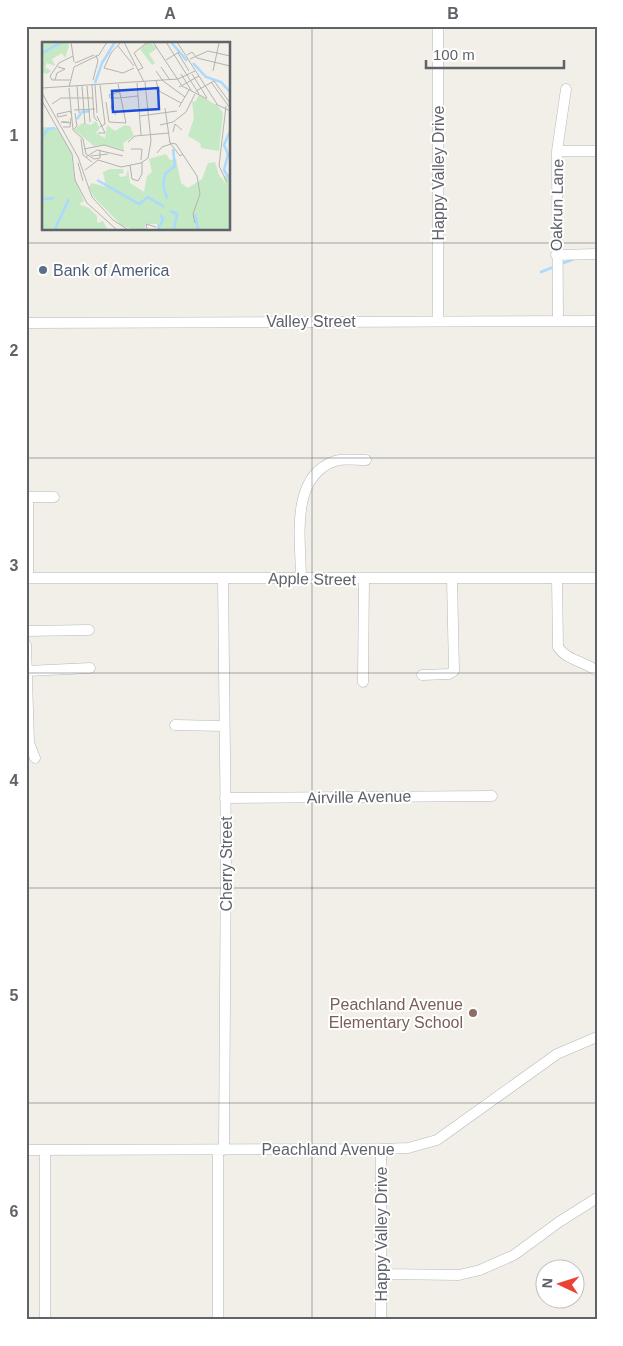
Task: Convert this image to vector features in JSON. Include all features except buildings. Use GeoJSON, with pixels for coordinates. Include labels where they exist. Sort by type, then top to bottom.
{"type":"FeatureCollection","features":[{"type":"Feature","properties":{"kind":"street","name":"Happy Valley Drive"},"geometry":{"type":"LineString","coordinates":[[438,26],[438,320]]}},
{"type":"Feature","properties":{"kind":"street","name":"Oakrun Lane"},"geometry":{"type":"LineString","coordinates":[[558,320],[556,255],[557,151],[566,89]]}},
{"type":"Feature","properties":{"kind":"street"},"geometry":{"type":"LineString","coordinates":[[557,151],[597,150]]}},
{"type":"Feature","properties":{"kind":"street"},"geometry":{"type":"LineString","coordinates":[[556,255],[597,254]]}},
{"type":"Feature","properties":{"kind":"street","name":"Valley Street"},"geometry":{"type":"LineString","coordinates":[[26,323],[438,320],[597,321]]}},
{"type":"Feature","properties":{"kind":"street"},"geometry":{"type":"LineString","coordinates":[[301,579],[301,503],[307,485],[317,470],[336,460],[366,460]]}},
{"type":"Feature","properties":{"kind":"street"},"geometry":{"type":"LineString","coordinates":[[27,578],[27,497],[54,497]]}},
{"type":"Feature","properties":{"kind":"street","name":"Apple Street"},"geometry":{"type":"LineString","coordinates":[[27,578],[452,580],[597,578]]}},
{"type":"Feature","properties":{"kind":"street","name":"Cherry Street"},"geometry":{"type":"LineString","coordinates":[[218,1320],[225,798],[223,578]]}},
{"type":"Feature","properties":{"kind":"street"},"geometry":{"type":"LineString","coordinates":[[557,578],[558,647],[563,655],[589,665],[597,671]]}},
{"type":"Feature","properties":{"kind":"street"},"geometry":{"type":"LineString","coordinates":[[363,682],[364,579]]}},
{"type":"Feature","properties":{"kind":"street"},"geometry":{"type":"LineString","coordinates":[[422,675],[450,674],[454,671],[452,580]]}},
{"type":"Feature","properties":{"kind":"street"},"geometry":{"type":"LineString","coordinates":[[26,631],[88,630]]}},
{"type":"Feature","properties":{"kind":"street"},"geometry":{"type":"LineString","coordinates":[[26,646],[28,743],[35,758]]}},
{"type":"Feature","properties":{"kind":"street"},"geometry":{"type":"LineString","coordinates":[[27,671],[90,668]]}},
{"type":"Feature","properties":{"kind":"street"},"geometry":{"type":"LineString","coordinates":[[175,725],[224,726]]}},
{"type":"Feature","properties":{"kind":"street","name":"Airville Avenue"},"geometry":{"type":"LineString","coordinates":[[225,798],[492,796]]}},
{"type":"Feature","properties":{"kind":"street","name":"Peachland Avenue"},"geometry":{"type":"LineString","coordinates":[[26,1150],[408,1148],[437,1140],[557,1054],[597,1037]]}},
{"type":"Feature","properties":{"kind":"street","name":"Happy Valley Drive"},"geometry":{"type":"LineString","coordinates":[[381,1149],[382,1320]]}},
{"type":"Feature","properties":{"kind":"street"},"geometry":{"type":"LineString","coordinates":[[45,1150],[45,1320]]}},
{"type":"Feature","properties":{"kind":"street"},"geometry":{"type":"LineString","coordinates":[[382,1274],[459,1275],[480,1270],[514,1255],[558,1222],[597,1198]]}},
{"type":"Feature","properties":{"kind":"waterway"},"geometry":{"type":"LineString","coordinates":[[561,264],[574,259]]}},
{"type":"Feature","properties":{"kind":"waterway"},"geometry":{"type":"LineString","coordinates":[[541,272],[556,266]]}},
{"type":"Feature","properties":{"kind":"place","name":"Bank of America"},"geometry":{"type":"Point","coordinates":[43,270]}},
{"type":"Feature","properties":{"kind":"place","name":"Peachland Avenue Elementary School"},"geometry":{"type":"Point","coordinates":[473,1013]}}]}
